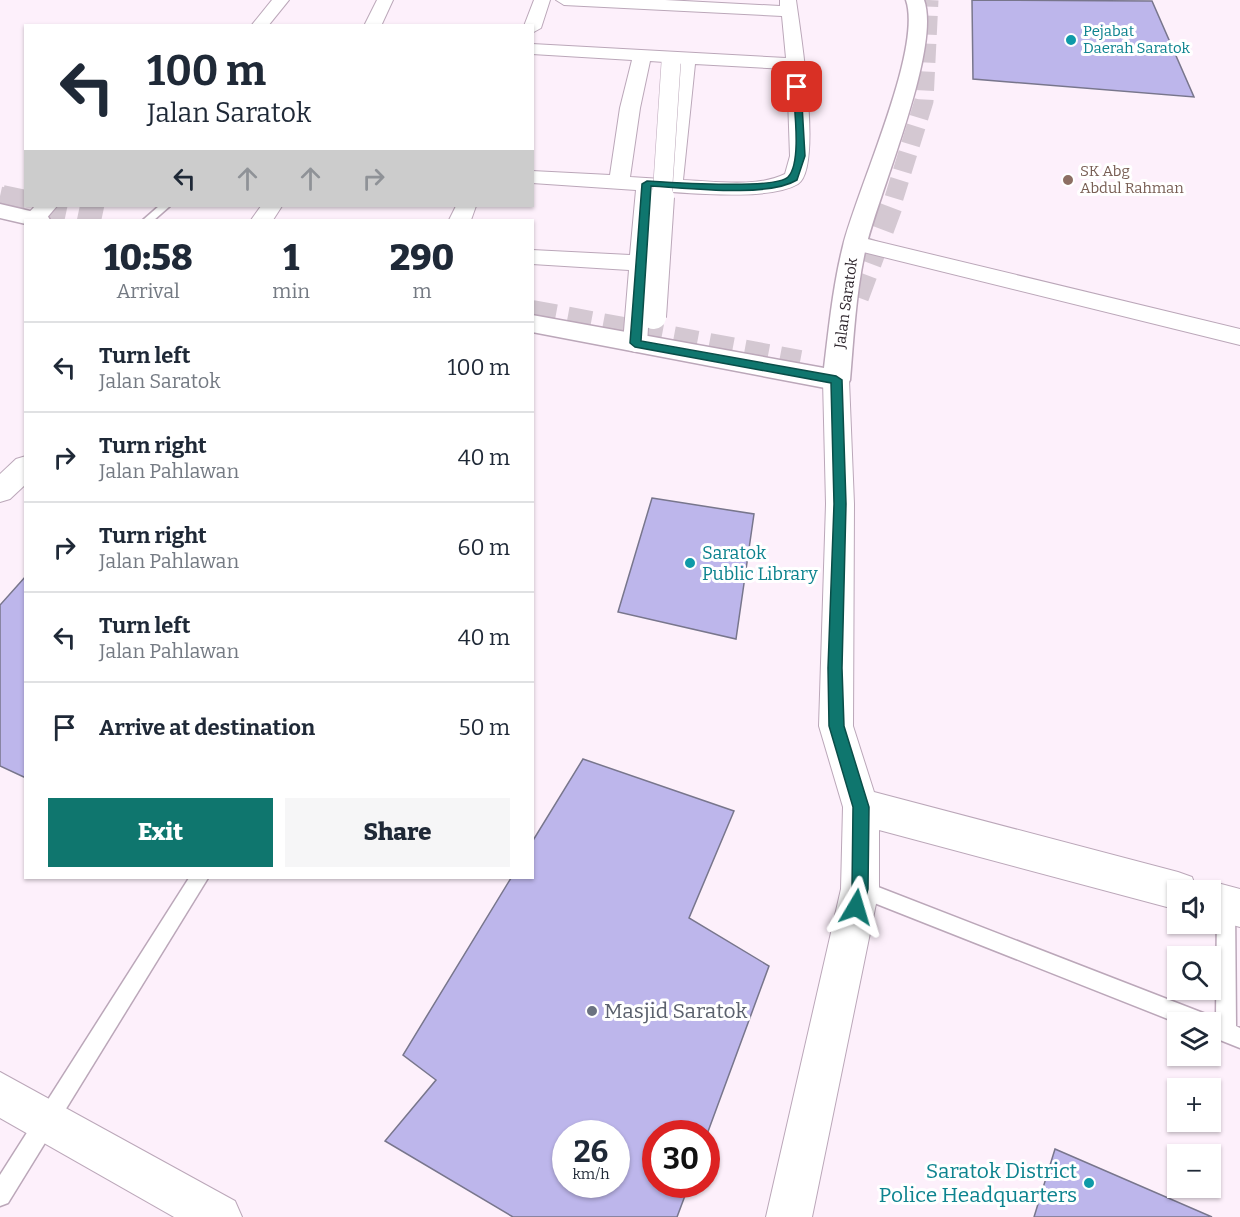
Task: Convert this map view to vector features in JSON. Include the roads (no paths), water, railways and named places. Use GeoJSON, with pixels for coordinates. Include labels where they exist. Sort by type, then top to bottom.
{"type":"FeatureCollection","features":[{"type":"Feature","properties":{"kind":"main road","name":"Jalan Saratok"},"geometry":{"type":"LineString","coordinates":[[836,380],[846,285],[855,243],[917,49],[920,14],[915,0]]}},
{"type":"Feature","properties":{"kind":"main road"},"geometry":{"type":"LineString","coordinates":[[0,211],[40,215]]}},
{"type":"Feature","properties":{"kind":"main road"},"geometry":{"type":"LineString","coordinates":[[534,323],[836,380]]}},
{"type":"Feature","properties":{"kind":"street"},"geometry":{"type":"LineString","coordinates":[[261,24],[281,0]]}},
{"type":"Feature","properties":{"kind":"street"},"geometry":{"type":"LineString","coordinates":[[373,24],[385,0]]}},
{"type":"Feature","properties":{"kind":"street"},"geometry":{"type":"LineString","coordinates":[[533,24],[542,0]]}},
{"type":"Feature","properties":{"kind":"street"},"geometry":{"type":"LineString","coordinates":[[534,177],[753,187],[783,184],[793,178],[800,156],[796,64],[788,5],[564,0]]}},
{"type":"Feature","properties":{"kind":"street"},"geometry":{"type":"LineString","coordinates":[[534,49],[642,55],[679,61],[796,64]]}},
{"type":"Feature","properties":{"kind":"street"},"geometry":{"type":"LineString","coordinates":[[619,182],[628,116],[642,55]]}},
{"type":"Feature","properties":{"kind":"street"},"geometry":{"type":"LineString","coordinates":[[672,185],[679,61]]}},
{"type":"Feature","properties":{"kind":"street"},"geometry":{"type":"LineString","coordinates":[[654,317],[679,61]]}},
{"type":"Feature","properties":{"kind":"street"},"geometry":{"type":"LineString","coordinates":[[635,343],[647,184]]}},
{"type":"Feature","properties":{"kind":"street"},"geometry":{"type":"LineString","coordinates":[[855,243],[1240,337]]}},
{"type":"Feature","properties":{"kind":"street"},"geometry":{"type":"LineString","coordinates":[[534,257],[641,263]]}},
{"type":"Feature","properties":{"kind":"street"},"geometry":{"type":"LineString","coordinates":[[789,1217],[860,889],[861,807],[836,726],[835,668],[840,504],[836,380]]}},
{"type":"Feature","properties":{"kind":"street"},"geometry":{"type":"LineString","coordinates":[[0,491],[24,469]]}},
{"type":"Feature","properties":{"kind":"street"},"geometry":{"type":"LineString","coordinates":[[861,807],[1167,888]]}},
{"type":"Feature","properties":{"kind":"street"},"geometry":{"type":"LineString","coordinates":[[0,1094],[219,1217]]}},
{"type":"Feature","properties":{"kind":"lane"},"geometry":{"type":"LineString","coordinates":[[149,219],[164,207]]}},
{"type":"Feature","properties":{"kind":"lane"},"geometry":{"type":"LineString","coordinates":[[0,1195],[198,879]]}},
{"type":"Feature","properties":{"kind":"lane"},"geometry":{"type":"LineString","coordinates":[[860,889],[1175,1012]]}},
{"type":"Feature","properties":{"kind":"lane"},"geometry":{"type":"LineString","coordinates":[[1225,1032],[1226,904]]}},
{"type":"Feature","properties":{"kind":"tunnel"},"geometry":{"type":"LineString","coordinates":[[894,198],[924,101],[929,0]]}},
{"type":"Feature","properties":{"kind":"tunnel"},"geometry":{"type":"LineString","coordinates":[[0,196],[9,198]]}},
{"type":"Feature","properties":{"kind":"tunnel"},"geometry":{"type":"LineString","coordinates":[[2,197],[24,202]]}},
{"type":"Feature","properties":{"kind":"tunnel"},"geometry":{"type":"LineString","coordinates":[[857,297],[894,197]]}},
{"type":"Feature","properties":{"kind":"tunnel"},"geometry":{"type":"LineString","coordinates":[[48,207],[104,219]]}},
{"type":"Feature","properties":{"kind":"tunnel"},"geometry":{"type":"LineString","coordinates":[[534,312],[800,362]]}},
{"type":"Feature","properties":{"kind":"place","name":"Pejabat Daerah Saratok"},"geometry":{"type":"Point","coordinates":[1071,40]}},
{"type":"Feature","properties":{"kind":"place","name":"SK Abg Abdul Rahman"},"geometry":{"type":"Point","coordinates":[1068,180]}},
{"type":"Feature","properties":{"kind":"place","name":"Saratok Public Library"},"geometry":{"type":"Point","coordinates":[690,563]}},
{"type":"Feature","properties":{"kind":"place","name":"Masjid Saratok"},"geometry":{"type":"Point","coordinates":[592,1011]}},
{"type":"Feature","properties":{"kind":"place","name":"Saratok District Police Headquarters"},"geometry":{"type":"Point","coordinates":[1089,1183]}}]}
